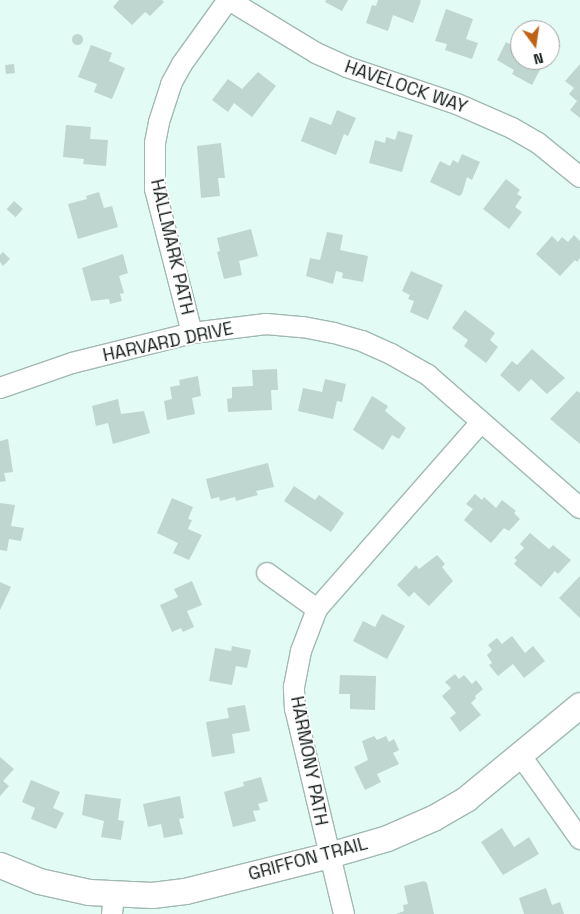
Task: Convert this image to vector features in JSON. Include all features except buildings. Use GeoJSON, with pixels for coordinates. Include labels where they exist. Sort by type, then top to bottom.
{"type":"FeatureCollection","features":[{"type":"Feature","properties":{"kind":"street","name":"HAVELOCK WAY"},"geometry":{"type":"LineString","coordinates":[[228,0],[316,53],[347,67],[457,104],[512,128],[538,143],[580,177]]}},
{"type":"Feature","properties":{"kind":"street","name":"HALLMARK PATH"},"geometry":{"type":"LineString","coordinates":[[192,333],[155,189],[155,143],[171,84],[182,64],[228,0]]}},
{"type":"Feature","properties":{"kind":"street","name":"HARVARD DRIVE"},"geometry":{"type":"LineString","coordinates":[[0,388],[72,363],[192,333],[266,324],[303,327],[362,341],[391,354],[428,375],[580,508]]}},
{"type":"Feature","properties":{"kind":"street","name":"HARMONY PATH"},"geometry":{"type":"LineString","coordinates":[[344,914],[295,709],[296,668],[306,633],[317,609],[481,422]]}},
{"type":"Feature","properties":{"kind":"street"},"geometry":{"type":"LineString","coordinates":[[267,573],[317,609]]}},
{"type":"Feature","properties":{"kind":"street","name":"GRIFFON TRAIL"},"geometry":{"type":"LineString","coordinates":[[0,865],[39,881],[113,904],[152,895],[184,891],[329,855],[387,838],[433,818],[467,798],[521,756],[580,705]]}},
{"type":"Feature","properties":{"kind":"street"},"geometry":{"type":"LineString","coordinates":[[521,756],[580,839]]}}]}
